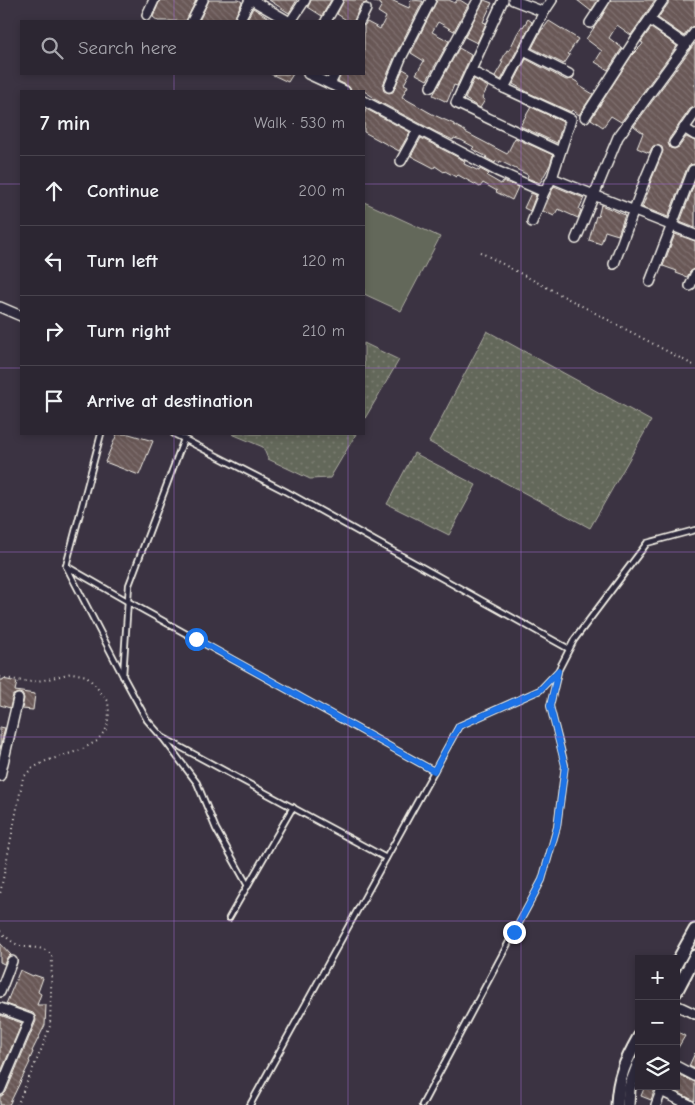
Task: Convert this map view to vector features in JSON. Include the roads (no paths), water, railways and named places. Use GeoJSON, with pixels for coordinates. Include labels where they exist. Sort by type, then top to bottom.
{"type":"FeatureCollection","features":[{"type":"Feature","properties":{"kind":"main road"},"geometry":{"type":"LineString","coordinates":[[680,959],[691,946],[695,930]]}},
{"type":"Feature","properties":{"kind":"main road"},"geometry":{"type":"LineString","coordinates":[[680,984],[695,956]]}},
{"type":"Feature","properties":{"kind":"main road"},"geometry":{"type":"LineString","coordinates":[[617,1105],[617,1089],[620,1076],[635,1044]]}},
{"type":"Feature","properties":{"kind":"main road"},"geometry":{"type":"LineString","coordinates":[[628,1105],[629,1089],[635,1073]]}},
{"type":"Feature","properties":{"kind":"street"},"geometry":{"type":"LineString","coordinates":[[147,15],[154,0]]}},
{"type":"Feature","properties":{"kind":"street"},"geometry":{"type":"LineString","coordinates":[[193,20],[203,0]]}},
{"type":"Feature","properties":{"kind":"street"},"geometry":{"type":"LineString","coordinates":[[240,20],[251,0],[288,20]]}},
{"type":"Feature","properties":{"kind":"street"},"geometry":{"type":"LineString","coordinates":[[291,20],[305,0]]}},
{"type":"Feature","properties":{"kind":"street"},"geometry":{"type":"LineString","coordinates":[[327,20],[338,0]]}},
{"type":"Feature","properties":{"kind":"street"},"geometry":{"type":"LineString","coordinates":[[389,87],[401,58],[432,0]]}},
{"type":"Feature","properties":{"kind":"street"},"geometry":{"type":"LineString","coordinates":[[431,87],[478,0]]}},
{"type":"Feature","properties":{"kind":"street"},"geometry":{"type":"LineString","coordinates":[[503,0],[456,103],[560,152]]}},
{"type":"Feature","properties":{"kind":"street"},"geometry":{"type":"LineString","coordinates":[[513,0],[544,12]]}},
{"type":"Feature","properties":{"kind":"street"},"geometry":{"type":"LineString","coordinates":[[504,88],[552,0]]}},
{"type":"Feature","properties":{"kind":"street"},"geometry":{"type":"LineString","coordinates":[[590,23],[605,0]]}},
{"type":"Feature","properties":{"kind":"street"},"geometry":{"type":"LineString","coordinates":[[585,117],[663,0]]}},
{"type":"Feature","properties":{"kind":"street"},"geometry":{"type":"LineString","coordinates":[[360,20],[366,9]]}},
{"type":"Feature","properties":{"kind":"street"},"geometry":{"type":"LineString","coordinates":[[650,20],[686,45]]}},
{"type":"Feature","properties":{"kind":"street"},"geometry":{"type":"LineString","coordinates":[[576,239],[618,137],[695,32]]}},
{"type":"Feature","properties":{"kind":"street"},"geometry":{"type":"LineString","coordinates":[[524,51],[569,74]]}},
{"type":"Feature","properties":{"kind":"street"},"geometry":{"type":"LineString","coordinates":[[471,70],[504,88],[571,119],[552,178],[532,222]]}},
{"type":"Feature","properties":{"kind":"street"},"geometry":{"type":"LineString","coordinates":[[310,75],[342,90]]}},
{"type":"Feature","properties":{"kind":"street"},"geometry":{"type":"LineString","coordinates":[[330,84],[334,75]]}},
{"type":"Feature","properties":{"kind":"street"},"geometry":{"type":"LineString","coordinates":[[365,101],[497,171],[544,192]]}},
{"type":"Feature","properties":{"kind":"street"},"geometry":{"type":"LineString","coordinates":[[674,143],[695,113]]}},
{"type":"Feature","properties":{"kind":"street"},"geometry":{"type":"LineString","coordinates":[[684,128],[695,135]]}},
{"type":"Feature","properties":{"kind":"street"},"geometry":{"type":"LineString","coordinates":[[401,161],[418,130]]}},
{"type":"Feature","properties":{"kind":"street"},"geometry":{"type":"LineString","coordinates":[[614,264],[633,210],[657,152]]}},
{"type":"Feature","properties":{"kind":"street"},"geometry":{"type":"LineString","coordinates":[[650,282],[692,170]]}},
{"type":"Feature","properties":{"kind":"street"},"geometry":{"type":"LineString","coordinates":[[552,178],[695,235]]}},
{"type":"Feature","properties":{"kind":"street"},"geometry":{"type":"LineString","coordinates":[[690,286],[695,275]]}},
{"type":"Feature","properties":{"kind":"street"},"geometry":{"type":"LineString","coordinates":[[0,307],[20,316]]}},
{"type":"Feature","properties":{"kind":"street"},"geometry":{"type":"LineString","coordinates":[[0,774],[18,699]]}},
{"type":"Feature","properties":{"kind":"street"},"geometry":{"type":"LineString","coordinates":[[0,992],[12,961]]}},
{"type":"Feature","properties":{"kind":"street"},"geometry":{"type":"LineString","coordinates":[[680,1007],[695,1014]]}},
{"type":"Feature","properties":{"kind":"street"},"geometry":{"type":"LineString","coordinates":[[0,1008],[30,1019],[0,1090]]}},
{"type":"Feature","properties":{"kind":"street"},"geometry":{"type":"LineString","coordinates":[[680,1068],[695,1076]]}},
{"type":"Feature","properties":{"kind":"street"},"geometry":{"type":"LineString","coordinates":[[656,1105],[661,1090]]}},
{"type":"Feature","properties":{"kind":"street"},"geometry":{"type":"LineString","coordinates":[[665,1090],[690,1105]]}},
{"type":"Feature","properties":{"kind":"lane"},"geometry":{"type":"LineString","coordinates":[[101,435],[66,566],[122,676],[148,720],[197,783],[216,829],[248,886]]}},
{"type":"Feature","properties":{"kind":"lane"},"geometry":{"type":"LineString","coordinates":[[176,435],[284,491],[569,649]]}},
{"type":"Feature","properties":{"kind":"lane"},"geometry":{"type":"LineString","coordinates":[[122,676],[129,586],[184,439]]}},
{"type":"Feature","properties":{"kind":"lane"},"geometry":{"type":"LineString","coordinates":[[422,1105],[542,880],[557,827],[565,766],[550,706],[558,671],[574,640],[647,543],[695,530]]}},
{"type":"Feature","properties":{"kind":"lane"},"geometry":{"type":"LineString","coordinates":[[66,566],[434,771]]}},
{"type":"Feature","properties":{"kind":"lane"},"geometry":{"type":"LineString","coordinates":[[250,1105],[459,726],[540,690],[558,671]]}},
{"type":"Feature","properties":{"kind":"lane"},"geometry":{"type":"LineString","coordinates":[[162,737],[386,858]]}},
{"type":"Feature","properties":{"kind":"lane"},"geometry":{"type":"LineString","coordinates":[[229,918],[293,807]]}}]}
